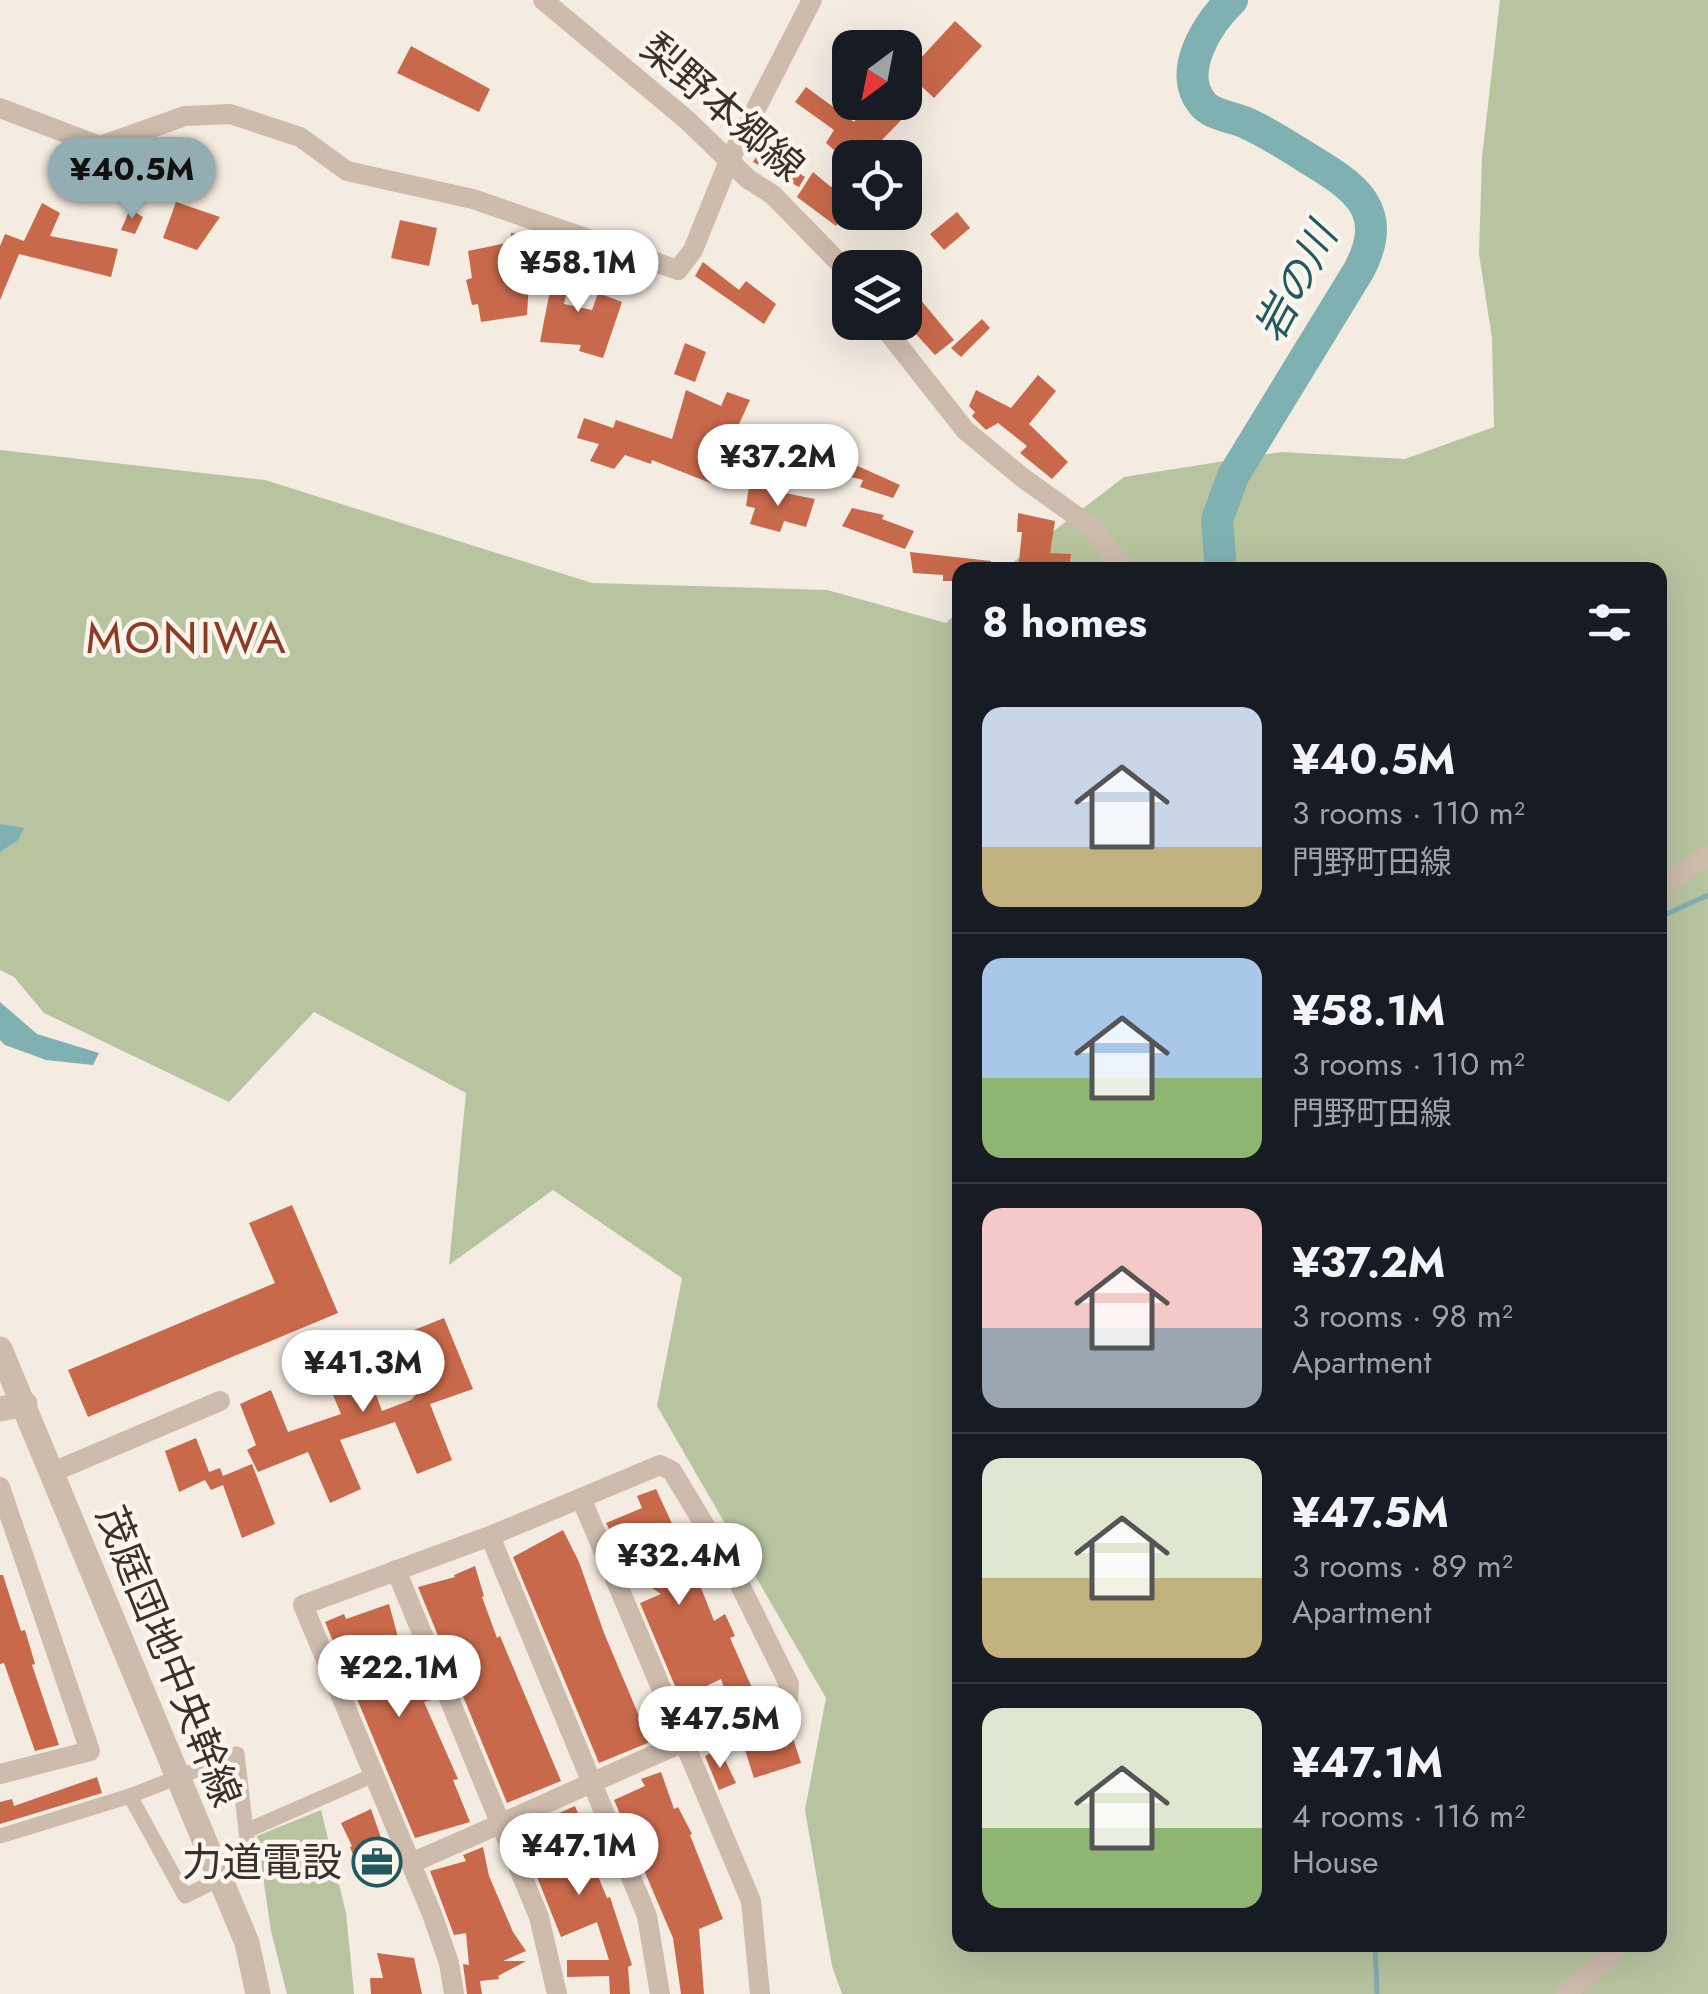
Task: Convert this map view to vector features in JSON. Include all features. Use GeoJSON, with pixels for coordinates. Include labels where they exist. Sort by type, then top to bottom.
{"type":"FeatureCollection","features":[{"type":"Feature","properties":{"kind":"street","name":"梨野本郷線"},"geometry":{"type":"LineString","coordinates":[[544,0],[688,120],[748,179],[772,195],[832,256]]}},
{"type":"Feature","properties":{"kind":"street"},"geometry":{"type":"LineString","coordinates":[[0,108],[100,146],[185,116],[230,114],[300,137],[347,171],[473,198],[678,270],[693,250],[729,161],[812,0]]}},
{"type":"Feature","properties":{"kind":"street"},"geometry":{"type":"LineString","coordinates":[[894,340],[966,430],[1022,478],[1093,528],[1118,562]]}},
{"type":"Feature","properties":{"kind":"street"},"geometry":{"type":"LineString","coordinates":[[1667,881],[1708,856]]}},
{"type":"Feature","properties":{"kind":"street","name":"茂庭団地中央幹線"},"geometry":{"type":"LineString","coordinates":[[0,1349],[13,1406],[53,1472],[247,1943],[258,1994]]}},
{"type":"Feature","properties":{"kind":"street"},"geometry":{"type":"LineString","coordinates":[[53,1472],[220,1401]]}},
{"type":"Feature","properties":{"kind":"street"},"geometry":{"type":"LineString","coordinates":[[411,1862],[682,1740],[788,1699],[789,1684],[738,1580],[672,1470],[660,1465],[490,1536],[303,1605],[411,1862],[450,1963],[454,1994]]}},
{"type":"Feature","properties":{"kind":"street"},"geometry":{"type":"LineString","coordinates":[[0,1487],[90,1751],[0,1774]]}},
{"type":"Feature","properties":{"kind":"street"},"geometry":{"type":"LineString","coordinates":[[581,1498],[751,1901],[760,1994]]}},
{"type":"Feature","properties":{"kind":"street"},"geometry":{"type":"LineString","coordinates":[[490,1536],[648,1916],[660,1994]]}},
{"type":"Feature","properties":{"kind":"street"},"geometry":{"type":"LineString","coordinates":[[396,1570],[540,1916],[557,1994]]}},
{"type":"Feature","properties":{"kind":"street"},"geometry":{"type":"LineString","coordinates":[[0,1836],[130,1796],[237,1754],[250,1864],[185,1896],[130,1796]]}},
{"type":"Feature","properties":{"kind":"street"},"geometry":{"type":"LineString","coordinates":[[246,1831],[374,1775]]}},
{"type":"Feature","properties":{"kind":"street"},"geometry":{"type":"LineString","coordinates":[[1565,1994],[1613,1952]]}},
{"type":"Feature","properties":{"kind":"green space"},"geometry":{"type":"Polygon","coordinates":[[[1500,0],[1708,0],[1708,1994],[842,1994],[832,1966],[805,1810],[826,1698],[657,1406],[682,1278],[553,1190],[449,1265],[466,1093],[314,1012],[229,1102],[44,1013],[14,977],[0,970],[0,450],[265,480],[592,583],[827,590],[946,623],[952,617],[952,1952],[1667,1952],[1667,562],[1013,562],[1124,477],[1281,452],[1405,459],[1494,427],[1492,338],[1479,254],[1482,157],[1500,0]]]}},
{"type":"Feature","properties":{"kind":"green space"},"geometry":{"type":"Polygon","coordinates":[[[321,1810],[346,1913],[354,1994],[287,1994],[271,1931],[257,1836],[321,1810]]]}},
{"type":"Feature","properties":{"kind":"water"},"geometry":{"type":"Polygon","coordinates":[[[0,824],[24,828],[18,840],[0,852],[0,824]]]}},
{"type":"Feature","properties":{"kind":"water"},"geometry":{"type":"Polygon","coordinates":[[[0,1002],[37,1034],[99,1053],[93,1065],[46,1060],[5,1045],[0,1040],[0,1002]]]}},
{"type":"Feature","properties":{"kind":"building"},"geometry":{"type":"Polygon","coordinates":[[[955,21],[982,46],[934,98],[922,87],[922,57],[955,21]]]}},
{"type":"Feature","properties":{"kind":"building"},"geometry":{"type":"Polygon","coordinates":[[[411,46],[490,89],[479,112],[397,73],[411,46]]]}},
{"type":"Feature","properties":{"kind":"building"},"geometry":{"type":"Polygon","coordinates":[[[806,87],[832,106],[832,120],[901,120],[882,140],[832,140],[832,148],[826,143],[834,130],[795,102],[806,87]]]}},
{"type":"Feature","properties":{"kind":"building"},"geometry":{"type":"Polygon","coordinates":[[[765,143],[781,152],[778,160],[805,177],[799,187],[753,162],[765,143]]]}},
{"type":"Feature","properties":{"kind":"building"},"geometry":{"type":"Polygon","coordinates":[[[813,172],[831,187],[832,223],[797,197],[813,172]]]}},
{"type":"Feature","properties":{"kind":"building"},"geometry":{"type":"Polygon","coordinates":[[[176,202],[220,217],[197,250],[163,238],[176,202]]]}},
{"type":"Feature","properties":{"kind":"building"},"geometry":{"type":"Polygon","coordinates":[[[42,203],[60,213],[50,236],[118,249],[111,277],[19,254],[0,300],[0,246],[5,234],[24,241],[42,203]]]}},
{"type":"Feature","properties":{"kind":"building"},"geometry":{"type":"Polygon","coordinates":[[[130,209],[143,217],[135,234],[121,230],[130,209]]]}},
{"type":"Feature","properties":{"kind":"building"},"geometry":{"type":"Polygon","coordinates":[[[957,212],[970,228],[944,250],[930,234],[957,212]]]}},
{"type":"Feature","properties":{"kind":"building"},"geometry":{"type":"Polygon","coordinates":[[[400,220],[437,228],[429,266],[391,258],[400,220]]]}},
{"type":"Feature","properties":{"kind":"building"},"geometry":{"type":"Polygon","coordinates":[[[511,233],[532,235],[527,315],[481,322],[478,304],[472,305],[466,280],[472,278],[468,251],[511,242],[511,233]]]}},
{"type":"Feature","properties":{"kind":"building"},"geometry":{"type":"Polygon","coordinates":[[[557,254],[575,256],[564,304],[592,310],[598,293],[622,302],[603,358],[579,351],[581,345],[540,342],[557,254]]]}},
{"type":"Feature","properties":{"kind":"building"},"geometry":{"type":"Polygon","coordinates":[[[703,262],[739,290],[746,281],[776,304],[764,324],[695,276],[703,262]]]}},
{"type":"Feature","properties":{"kind":"building"},"geometry":{"type":"Polygon","coordinates":[[[922,301],[954,340],[935,355],[921,340],[922,301]]]}},
{"type":"Feature","properties":{"kind":"building"},"geometry":{"type":"Polygon","coordinates":[[[982,319],[990,328],[961,357],[951,348],[982,319]]]}},
{"type":"Feature","properties":{"kind":"building"},"geometry":{"type":"Polygon","coordinates":[[[685,343],[706,352],[695,382],[674,374],[685,343]]]}},
{"type":"Feature","properties":{"kind":"building"},"geometry":{"type":"Polygon","coordinates":[[[1038,375],[1056,391],[1029,424],[1068,462],[1052,479],[1020,453],[1027,446],[998,423],[986,430],[972,416],[975,412],[969,406],[976,390],[1011,408],[1038,375]]]}},
{"type":"Feature","properties":{"kind":"building"},"geometry":{"type":"Polygon","coordinates":[[[686,390],[721,406],[727,392],[750,400],[729,446],[733,448],[718,486],[652,460],[651,464],[625,455],[614,469],[590,461],[599,444],[577,438],[584,418],[613,428],[616,420],[672,439],[686,390]]]}},
{"type":"Feature","properties":{"kind":"building"},"geometry":{"type":"Polygon","coordinates":[[[813,441],[855,455],[851,463],[900,485],[893,498],[860,487],[863,480],[827,471],[825,476],[803,468],[813,441]]]}},
{"type":"Feature","properties":{"kind":"building"},"geometry":{"type":"Polygon","coordinates":[[[749,486],[815,499],[806,527],[784,521],[780,532],[750,524],[755,508],[746,506],[749,486]]]}},
{"type":"Feature","properties":{"kind":"building"},"geometry":{"type":"Polygon","coordinates":[[[852,508],[884,515],[882,519],[914,531],[905,549],[842,526],[852,508]]]}},
{"type":"Feature","properties":{"kind":"building"},"geometry":{"type":"Polygon","coordinates":[[[1018,513],[1055,521],[1050,553],[1071,554],[1070,562],[1019,562],[1022,532],[1017,532],[1018,513]]]}},
{"type":"Feature","properties":{"kind":"building"},"geometry":{"type":"Polygon","coordinates":[[[910,552],[991,561],[952,562],[952,581],[943,581],[943,575],[913,573],[910,552]]]}},
{"type":"Feature","properties":{"kind":"building"},"geometry":{"type":"Polygon","coordinates":[[[292,1205],[338,1313],[88,1417],[68,1370],[275,1283],[249,1223],[292,1205]]]}},
{"type":"Feature","properties":{"kind":"building"},"geometry":{"type":"Polygon","coordinates":[[[444,1318],[473,1389],[430,1404],[452,1460],[417,1474],[395,1422],[340,1440],[361,1489],[330,1503],[308,1452],[258,1472],[247,1450],[256,1445],[240,1404],[271,1390],[288,1432],[341,1414],[321,1366],[360,1351],[382,1411],[411,1400],[429,1380],[409,1332],[444,1318]]]}},
{"type":"Feature","properties":{"kind":"building"},"geometry":{"type":"Polygon","coordinates":[[[196,1438],[209,1472],[220,1468],[223,1476],[252,1464],[275,1524],[242,1538],[223,1485],[211,1490],[205,1480],[179,1492],[165,1451],[196,1438]]]}},
{"type":"Feature","properties":{"kind":"building"},"geometry":{"type":"Polygon","coordinates":[[[656,1489],[714,1621],[725,1614],[735,1636],[730,1638],[756,1697],[731,1707],[721,1679],[694,1692],[706,1718],[691,1724],[640,1603],[661,1594],[635,1577],[606,1523],[642,1508],[637,1496],[656,1489]]]}},
{"type":"Feature","properties":{"kind":"building"},"geometry":{"type":"Polygon","coordinates":[[[563,1530],[650,1742],[599,1763],[513,1557],[563,1530]]]}},
{"type":"Feature","properties":{"kind":"building"},"geometry":{"type":"Polygon","coordinates":[[[475,1566],[497,1638],[500,1636],[561,1781],[507,1803],[418,1587],[455,1577],[475,1566]]]}},
{"type":"Feature","properties":{"kind":"building"},"geometry":{"type":"Polygon","coordinates":[[[0,1575],[21,1631],[25,1630],[35,1664],[32,1665],[59,1745],[35,1751],[4,1663],[0,1664],[0,1575]]]}},
{"type":"Feature","properties":{"kind":"building"},"geometry":{"type":"Polygon","coordinates":[[[389,1604],[411,1685],[422,1680],[431,1700],[424,1702],[458,1779],[453,1780],[470,1822],[415,1838],[325,1622],[389,1604]]]}},
{"type":"Feature","properties":{"kind":"building"},"geometry":{"type":"Polygon","coordinates":[[[790,1729],[801,1763],[754,1778],[745,1750],[790,1729]]]}},
{"type":"Feature","properties":{"kind":"building"},"geometry":{"type":"Polygon","coordinates":[[[717,1750],[736,1783],[719,1790],[705,1756],[717,1750]]]}},
{"type":"Feature","properties":{"kind":"building"},"geometry":{"type":"Polygon","coordinates":[[[661,1772],[674,1809],[678,1807],[692,1834],[723,1919],[699,1929],[704,1994],[681,1994],[673,1938],[614,1800],[645,1786],[641,1779],[661,1772]]]}},
{"type":"Feature","properties":{"kind":"building"},"geometry":{"type":"Polygon","coordinates":[[[97,1777],[102,1793],[0,1824],[0,1802],[12,1799],[14,1806],[97,1777]]]}},
{"type":"Feature","properties":{"kind":"building"},"geometry":{"type":"Polygon","coordinates":[[[575,1806],[586,1833],[581,1835],[607,1898],[610,1897],[632,1965],[628,1967],[630,1994],[610,1994],[609,1976],[567,1977],[567,1960],[609,1960],[597,1922],[561,1937],[523,1842],[560,1827],[557,1814],[575,1806]]]}},
{"type":"Feature","properties":{"kind":"building"},"geometry":{"type":"Polygon","coordinates":[[[371,1809],[386,1852],[356,1863],[341,1823],[371,1809]]]}},
{"type":"Feature","properties":{"kind":"building"},"geometry":{"type":"Polygon","coordinates":[[[483,1847],[489,1876],[513,1932],[526,1951],[503,1961],[526,1961],[498,1976],[499,1979],[480,1981],[482,1994],[467,1994],[463,1964],[469,1965],[466,1933],[454,1935],[430,1871],[466,1861],[463,1855],[483,1847]]]}},
{"type":"Feature","properties":{"kind":"building"},"geometry":{"type":"Polygon","coordinates":[[[377,1953],[414,1958],[422,1994],[371,1994],[370,1978],[383,1978],[377,1953]]]}},
{"type":"Feature","properties":{"kind":"waterway","name":"岩の川"},"geometry":{"type":"LineString","coordinates":[[1220,562],[1217,520],[1233,476],[1359,270],[1371,230],[1362,201],[1337,177],[1267,134],[1202,103],[1192,76],[1194,62],[1206,34],[1232,0]]}},
{"type":"Feature","properties":{"kind":"waterway"},"geometry":{"type":"LineString","coordinates":[[1667,914],[1708,895]]}},
{"type":"Feature","properties":{"kind":"waterway"},"geometry":{"type":"LineString","coordinates":[[1375,1952],[1377,1994]]}},
{"type":"Feature","properties":{"kind":"place","name":"力道電設"},"geometry":{"type":"Point","coordinates":[377,1862]}},
{"type":"Feature","properties":{"kind":"district","name":"MONIWA"},"geometry":{"type":"Point","coordinates":[187,637]}}]}
